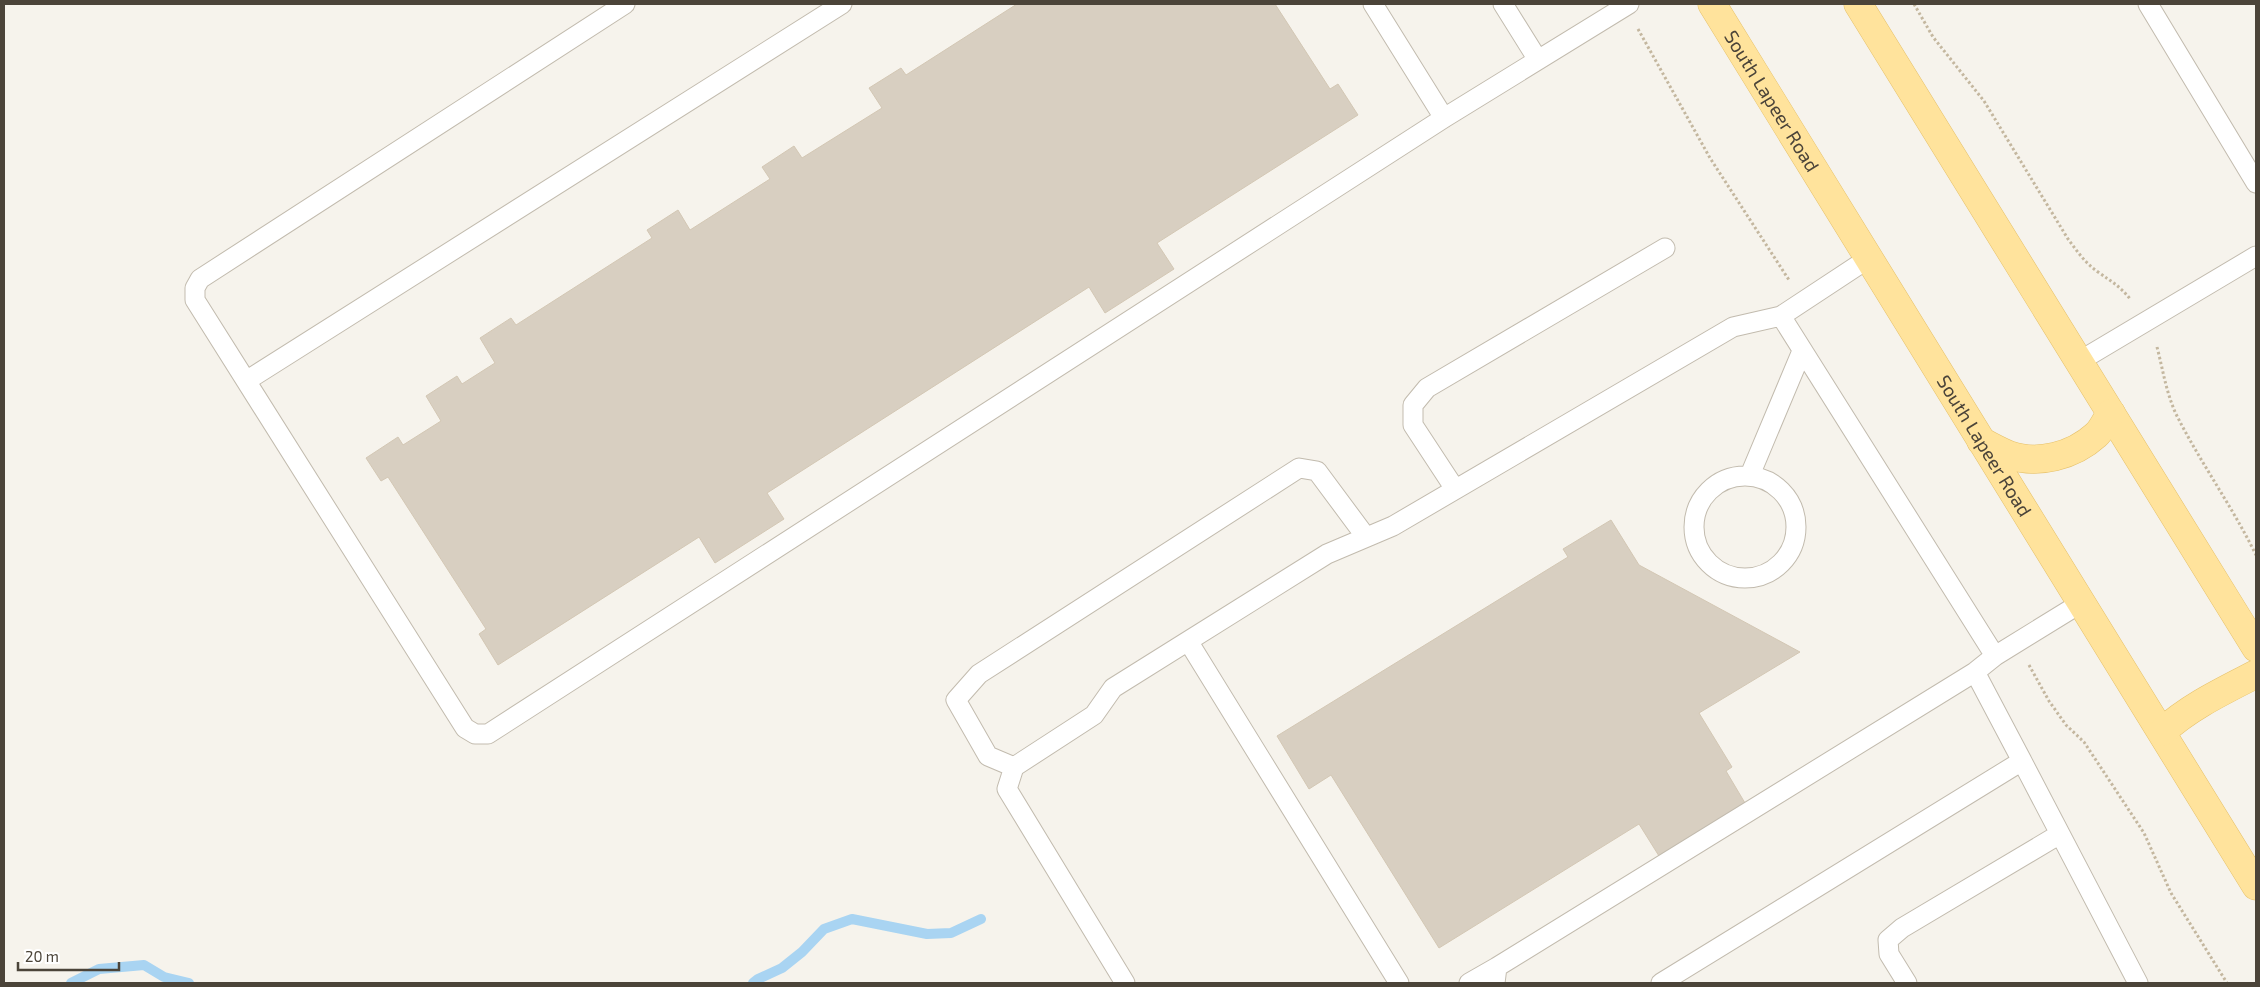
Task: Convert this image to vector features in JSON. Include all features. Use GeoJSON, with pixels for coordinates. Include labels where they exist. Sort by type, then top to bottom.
{"type":"FeatureCollection","features":[{"type":"Feature","properties":{"kind":"main road","name":"South Lapeer Road"},"geometry":{"type":"LineString","coordinates":[[1712,4],[2256,886]]}},
{"type":"Feature","properties":{"kind":"main road"},"geometry":{"type":"LineString","coordinates":[[1858,4],[2256,648]]}},
{"type":"Feature","properties":{"kind":"main road"},"geometry":{"type":"LineString","coordinates":[[1981,441],[2010,455],[2036,459],[2059,457],[2079,448],[2096,435],[2111,413]]}},
{"type":"Feature","properties":{"kind":"main road"},"geometry":{"type":"LineString","coordinates":[[2162,732],[2195,706],[2256,674]]}},
{"type":"Feature","properties":{"kind":"lane"},"geometry":{"type":"LineString","coordinates":[[626,4],[200,279],[195,288],[195,300],[465,728],[475,734],[488,734],[1444,118],[1629,4]]}},
{"type":"Feature","properties":{"kind":"lane"},"geometry":{"type":"LineString","coordinates":[[246,381],[842,4]]}},
{"type":"Feature","properties":{"kind":"lane"},"geometry":{"type":"LineString","coordinates":[[1373,4],[1444,118]]}},
{"type":"Feature","properties":{"kind":"lane"},"geometry":{"type":"LineString","coordinates":[[1503,4],[1538,60]]}},
{"type":"Feature","properties":{"kind":"lane"},"geometry":{"type":"LineString","coordinates":[[2148,4],[2256,183]]}},
{"type":"Feature","properties":{"kind":"lane"},"geometry":{"type":"LineString","coordinates":[[1455,489],[1413,425],[1413,405],[1427,388],[1666,248]]}},
{"type":"Feature","properties":{"kind":"lane"},"geometry":{"type":"LineString","coordinates":[[2078,362],[2256,256]]}},
{"type":"Feature","properties":{"kind":"lane"},"geometry":{"type":"LineString","coordinates":[[1125,983],[1007,789],[1014,767],[1094,715],[1113,688],[1326,554],[1393,526],[1733,327],[1781,316],[1870,258]]}},
{"type":"Feature","properties":{"kind":"lane"},"geometry":{"type":"LineString","coordinates":[[1781,316],[1995,656]]}},
{"type":"Feature","properties":{"kind":"lane"},"geometry":{"type":"LineString","coordinates":[[1750,475],[1802,351]]}},
{"type":"Feature","properties":{"kind":"lane"},"geometry":{"type":"LineString","coordinates":[[1014,767],[988,756],[956,700],[979,674],[1299,468],[1317,471],[1366,537]]}},
{"type":"Feature","properties":{"kind":"lane"},"geometry":{"type":"LineString","coordinates":[[1750,475],[1766,480],[1780,489],[1790,501],[1795,516],[1796,534],[1790,551],[1779,565],[1764,574],[1747,578],[1730,576],[1714,568],[1702,555],[1695,539],[1693,523],[1697,507],[1706,493],[1719,483],[1733,476],[1750,475]]}},
{"type":"Feature","properties":{"kind":"lane"},"geometry":{"type":"LineString","coordinates":[[1470,983],[1496,975],[2081,603]]}},
{"type":"Feature","properties":{"kind":"lane"},"geometry":{"type":"LineString","coordinates":[[1188,641],[1399,983]]}},
{"type":"Feature","properties":{"kind":"lane"},"geometry":{"type":"LineString","coordinates":[[1975,672],[2138,983]]}},
{"type":"Feature","properties":{"kind":"lane"},"geometry":{"type":"LineString","coordinates":[[1661,983],[2022,761]]}},
{"type":"Feature","properties":{"kind":"lane"},"geometry":{"type":"LineString","coordinates":[[1907,983],[1889,954],[1888,940],[1902,928],[2060,834]]}},
{"type":"Feature","properties":{"kind":"path"},"geometry":{"type":"LineString","coordinates":[[1914,4],[1933,37],[1984,102],[2068,239],[2082,258],[2097,272],[2115,282],[2130,299],[2155,341],[2167,392],[2177,415],[2239,520],[2256,555]]}},
{"type":"Feature","properties":{"kind":"building"},"geometry":{"type":"Polygon","coordinates":[[[1017,4],[1275,4],[1330,89],[1338,84],[1358,115],[1157,243],[1174,269],[1105,313],[1089,287],[767,493],[784,519],[715,563],[699,537],[498,665],[479,634],[486,629],[388,477],[381,481],[366,458],[398,437],[403,445],[441,421],[426,396],[457,376],[462,384],[495,363],[480,338],[511,318],[516,325],[652,238],[647,230],[678,210],[690,230],[770,179],[762,167],[794,146],[802,158],[882,108],[869,88],[901,68],[906,75],[1017,4]]]}},
{"type":"Feature","properties":{"kind":"building"},"geometry":{"type":"Polygon","coordinates":[[[1611,520],[1639,565],[1800,652],[1699,713],[1732,767],[1726,771],[1745,803],[1659,856],[1639,824],[1439,948],[1331,775],[1309,789],[1277,736],[1568,557],[1563,549],[1611,520]]]}},
{"type":"Feature","properties":{"kind":"waterway"},"geometry":{"type":"LineString","coordinates":[[753,983],[782,968],[802,952],[824,929],[852,919],[927,934],[951,933],[981,919]]}},
{"type":"Feature","properties":{"kind":"waterway"},"geometry":{"type":"LineString","coordinates":[[71,983],[99,969],[144,965],[164,977],[189,983]]}}]}
